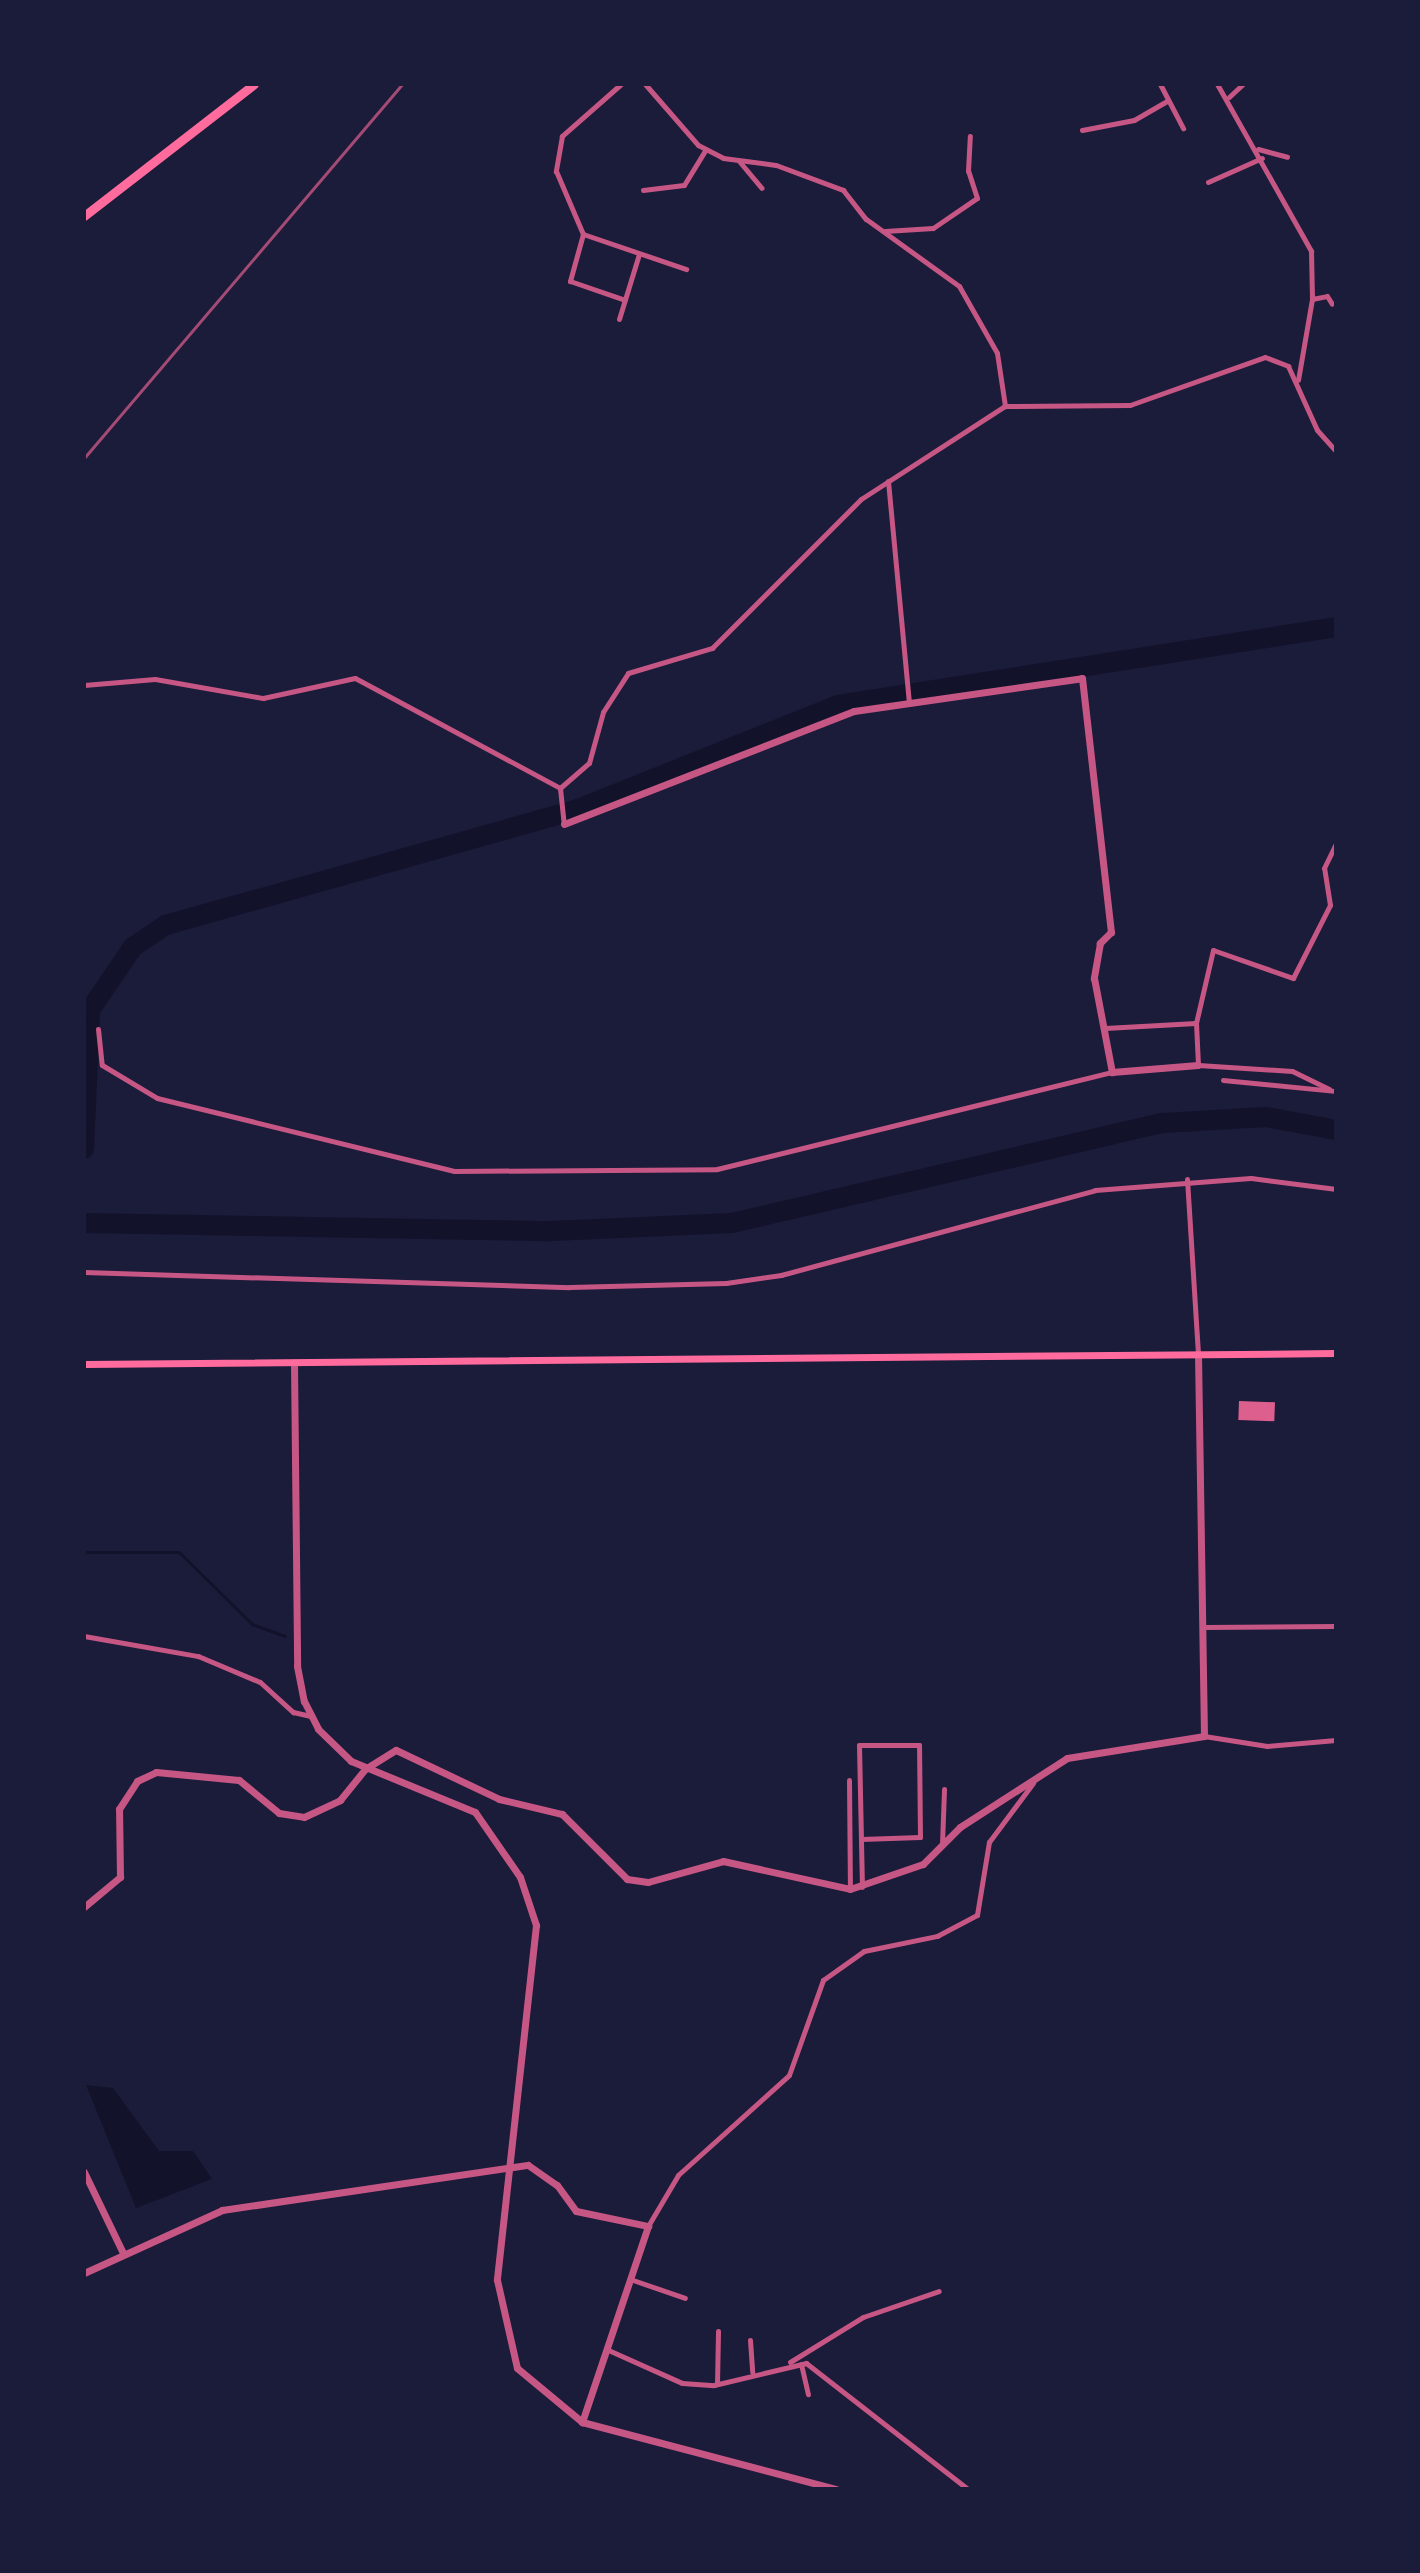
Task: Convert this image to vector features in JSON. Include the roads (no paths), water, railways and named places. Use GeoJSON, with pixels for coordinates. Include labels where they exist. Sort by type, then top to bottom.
{"type":"FeatureCollection","features":[{"type":"Feature","properties":{"kind":"highway"},"geometry":{"type":"LineString","coordinates":[[84,216],[254,84]]}},
{"type":"Feature","properties":{"kind":"main road"},"geometry":{"type":"LineString","coordinates":[[84,1364],[1336,1353]]}},
{"type":"Feature","properties":{"kind":"street"},"geometry":{"type":"LineString","coordinates":[[621,84],[557,145],[556,171],[583,234],[570,281],[625,300]]}},
{"type":"Feature","properties":{"kind":"street"},"geometry":{"type":"LineString","coordinates":[[645,84],[706,149],[739,160],[776,165],[843,190],[884,231],[959,286],[997,353],[1005,406]]}},
{"type":"Feature","properties":{"kind":"street"},"geometry":{"type":"LineString","coordinates":[[1160,84],[1183,128]]}},
{"type":"Feature","properties":{"kind":"street"},"geometry":{"type":"LineString","coordinates":[[1217,84],[1229,97],[1311,251],[1312,299],[1298,381]]}},
{"type":"Feature","properties":{"kind":"street"},"geometry":{"type":"LineString","coordinates":[[1229,97],[1243,84]]}},
{"type":"Feature","properties":{"kind":"street"},"geometry":{"type":"LineString","coordinates":[[1082,130],[1134,120],[1168,100]]}},
{"type":"Feature","properties":{"kind":"street"},"geometry":{"type":"LineString","coordinates":[[884,231],[933,228],[977,198],[968,171],[970,136]]}},
{"type":"Feature","properties":{"kind":"street"},"geometry":{"type":"LineString","coordinates":[[643,190],[684,185],[706,149]]}},
{"type":"Feature","properties":{"kind":"street"},"geometry":{"type":"LineString","coordinates":[[1258,149],[1287,157]]}},
{"type":"Feature","properties":{"kind":"street"},"geometry":{"type":"LineString","coordinates":[[1208,182],[1262,158]]}},
{"type":"Feature","properties":{"kind":"street"},"geometry":{"type":"LineString","coordinates":[[739,160],[762,188]]}},
{"type":"Feature","properties":{"kind":"street"},"geometry":{"type":"LineString","coordinates":[[583,234],[686,269]]}},
{"type":"Feature","properties":{"kind":"street"},"geometry":{"type":"LineString","coordinates":[[619,319],[639,254]]}},
{"type":"Feature","properties":{"kind":"street"},"geometry":{"type":"LineString","coordinates":[[1312,299],[1336,292]]}},
{"type":"Feature","properties":{"kind":"street"},"geometry":{"type":"LineString","coordinates":[[1327,296],[1332,304]]}},
{"type":"Feature","properties":{"kind":"street"},"geometry":{"type":"LineString","coordinates":[[560,788],[589,763],[603,712],[628,673],[712,648],[846,512],[888,481],[969,436],[1005,406],[1130,405],[1265,357],[1288,366],[1298,381],[1317,430],[1336,451]]}},
{"type":"Feature","properties":{"kind":"street"},"geometry":{"type":"LineString","coordinates":[[888,481],[909,701]]}},
{"type":"Feature","properties":{"kind":"street"},"geometry":{"type":"LineString","coordinates":[[84,685],[155,679],[263,698],[355,678],[560,788]]}},
{"type":"Feature","properties":{"kind":"street"},"geometry":{"type":"LineString","coordinates":[[560,788],[564,821],[827,719],[909,701],[1082,678],[1111,932],[1100,943],[1094,978],[1112,1072]]}},
{"type":"Feature","properties":{"kind":"street"},"geometry":{"type":"LineString","coordinates":[[1198,1065],[1196,1023],[1213,950],[1293,978],[1330,905],[1324,868],[1336,843]]}},
{"type":"Feature","properties":{"kind":"street"},"geometry":{"type":"LineString","coordinates":[[1105,1028],[1196,1023]]}},
{"type":"Feature","properties":{"kind":"street"},"geometry":{"type":"LineString","coordinates":[[98,1029],[102,1065],[157,1098],[454,1171],[717,1169],[1112,1072],[1198,1065],[1292,1071],[1332,1090]]}},
{"type":"Feature","properties":{"kind":"street"},"geometry":{"type":"LineString","coordinates":[[1223,1080],[1332,1090]]}},
{"type":"Feature","properties":{"kind":"street"},"geometry":{"type":"LineString","coordinates":[[84,1272],[570,1287],[726,1283],[781,1275],[1095,1190],[1187,1179],[1336,1189]]}},
{"type":"Feature","properties":{"kind":"street"},"geometry":{"type":"LineString","coordinates":[[1187,1179],[1198,1354],[1204,1736]]}},
{"type":"Feature","properties":{"kind":"street"},"geometry":{"type":"LineString","coordinates":[[294,1363],[297,1666],[311,1716],[328,1741],[365,1769],[453,1797],[475,1812],[530,1900],[536,1965],[505,2167],[497,2280],[508,2347],[531,2386],[582,2422],[836,2489]]}},
{"type":"Feature","properties":{"kind":"street"},"geometry":{"type":"LineString","coordinates":[[1204,1627],[1336,1626]]}},
{"type":"Feature","properties":{"kind":"street"},"geometry":{"type":"LineString","coordinates":[[84,1636],[198,1656],[260,1682],[293,1712],[311,1716]]}},
{"type":"Feature","properties":{"kind":"street"},"geometry":{"type":"LineString","coordinates":[[582,2422],[648,2226],[678,2175],[789,2075],[823,1980],[864,1951],[937,1936],[977,1915],[989,1842],[1033,1783],[1055,1763],[1084,1753],[1204,1736],[1267,1746],[1336,1740]]}},
{"type":"Feature","properties":{"kind":"street"},"geometry":{"type":"LineString","coordinates":[[861,1839],[920,1837],[919,1745],[859,1745],[862,1888]]}},
{"type":"Feature","properties":{"kind":"street"},"geometry":{"type":"LineString","coordinates":[[84,1907],[120,1877],[119,1809],[147,1776],[232,1778],[279,1813],[304,1817],[340,1800],[365,1769],[382,1755],[409,1752],[499,1799],[562,1814],[617,1874],[636,1881],[723,1861],[850,1889],[862,1888],[923,1864],[960,1827],[1033,1783]]}},
{"type":"Feature","properties":{"kind":"street"},"geometry":{"type":"LineString","coordinates":[[849,1780],[850,1889]]}},
{"type":"Feature","properties":{"kind":"street"},"geometry":{"type":"LineString","coordinates":[[942,1847],[944,1789]]}},
{"type":"Feature","properties":{"kind":"street"},"geometry":{"type":"LineString","coordinates":[[84,2273],[222,2210],[528,2165],[548,2176],[576,2211],[648,2226]]}},
{"type":"Feature","properties":{"kind":"street"},"geometry":{"type":"LineString","coordinates":[[84,2172],[123,2253]]}},
{"type":"Feature","properties":{"kind":"street"},"geometry":{"type":"LineString","coordinates":[[629,2279],[685,2298]]}},
{"type":"Feature","properties":{"kind":"street"},"geometry":{"type":"LineString","coordinates":[[606,2349],[682,2383],[717,2384],[789,2362],[863,2317],[939,2291]]}},
{"type":"Feature","properties":{"kind":"street"},"geometry":{"type":"LineString","coordinates":[[717,2384],[718,2331]]}},
{"type":"Feature","properties":{"kind":"street"},"geometry":{"type":"LineString","coordinates":[[750,2340],[752,2372]]}},
{"type":"Feature","properties":{"kind":"street"},"geometry":{"type":"LineString","coordinates":[[789,2362],[801,2363],[968,2489]]}},
{"type":"Feature","properties":{"kind":"street"},"geometry":{"type":"LineString","coordinates":[[801,2363],[808,2394]]}},
{"type":"Feature","properties":{"kind":"waterway"},"geometry":{"type":"LineString","coordinates":[[84,1149],[90,1010],[133,947],[166,925],[578,809],[838,705],[1336,627]]}},
{"type":"Feature","properties":{"kind":"waterway"},"geometry":{"type":"LineString","coordinates":[[84,1223],[551,1231],[732,1223],[1163,1123],[1266,1117],[1336,1130]]}},
{"type":"Feature","properties":{"kind":"waterway"},"geometry":{"type":"LineString","coordinates":[[84,1552],[179,1552],[252,1624],[285,1636]]}},
{"type":"Feature","properties":{"kind":"railway"},"geometry":{"type":"LineString","coordinates":[[84,458],[402,84]]}}]}
